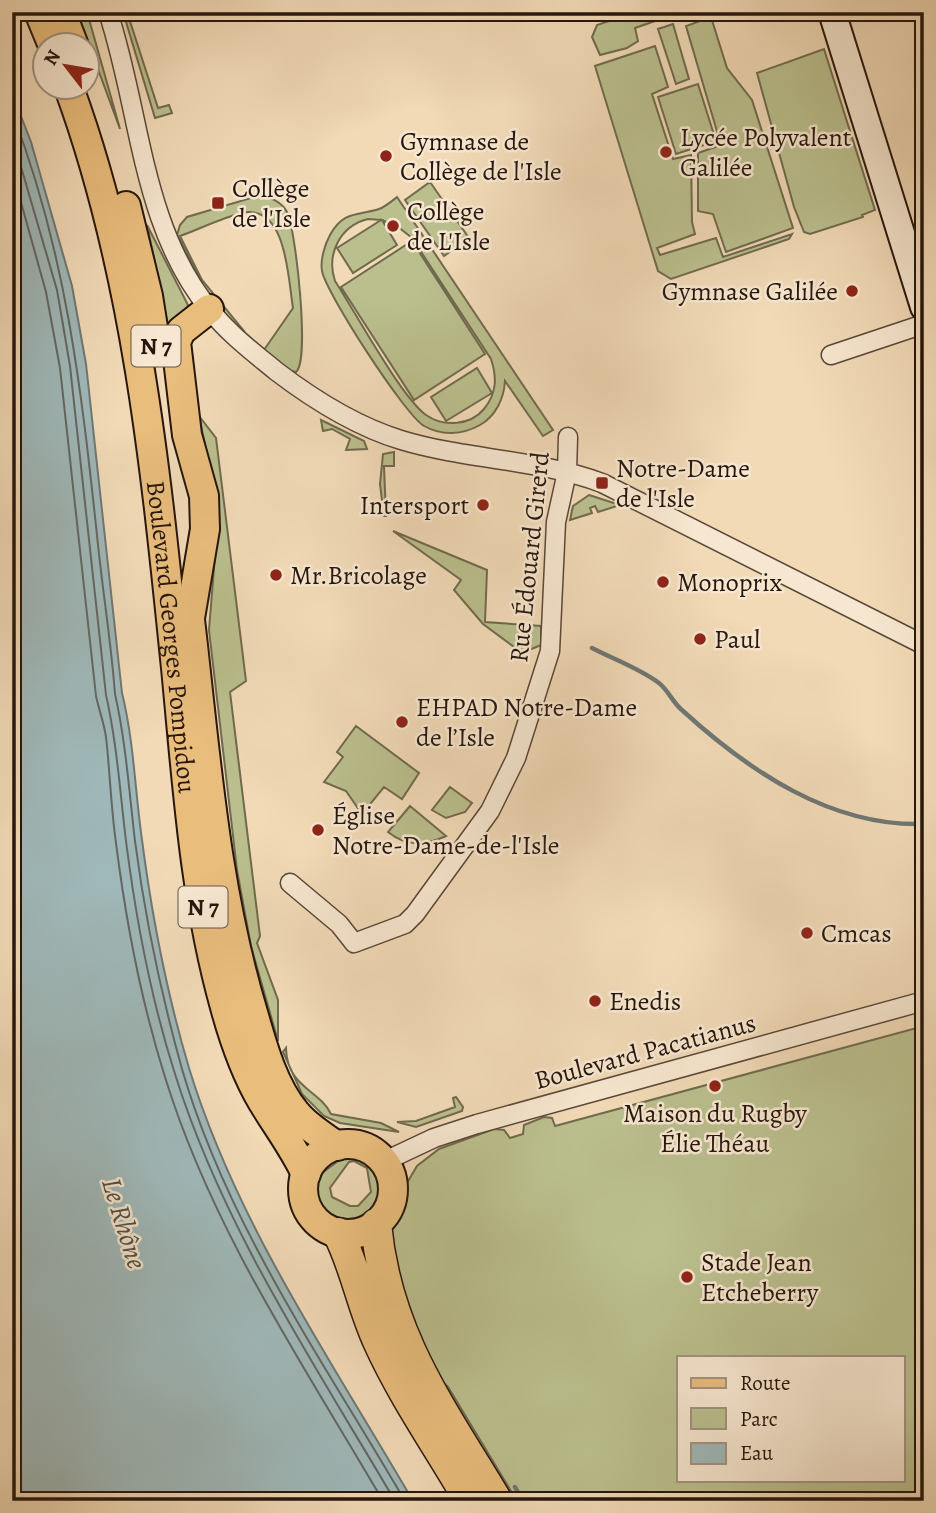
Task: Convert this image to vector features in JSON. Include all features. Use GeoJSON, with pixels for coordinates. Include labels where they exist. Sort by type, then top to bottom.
{"type":"FeatureCollection","features":[{"type":"Feature","properties":{"kind":"highway"},"geometry":{"type":"LineString","coordinates":[[376,1224],[387,1291],[401,1335],[497,1501]]}},
{"type":"Feature","properties":{"kind":"highway"},"geometry":{"type":"LineString","coordinates":[[338,1233],[350,1255],[366,1310],[389,1363],[470,1501]]}},
{"type":"Feature","properties":{"kind":"main road"},"geometry":{"type":"LineString","coordinates":[[39,12],[47,32]]}},
{"type":"Feature","properties":{"kind":"main road"},"geometry":{"type":"LineString","coordinates":[[61,12],[69,32]]}},
{"type":"Feature","properties":{"kind":"main road"},"geometry":{"type":"LineString","coordinates":[[832,12],[924,307]]}},
{"type":"Feature","properties":{"kind":"main road","name":"Boulevard Georges Pompidou"},"geometry":{"type":"LineString","coordinates":[[73,102],[113,231],[137,344],[171,620],[193,842],[204,917],[237,1046],[261,1100],[306,1174]]}},
{"type":"Feature","properties":{"kind":"main road","name":"Boulevard Georges Pompidou"},"geometry":{"type":"LineString","coordinates":[[94,102],[121,188],[148,296],[224,895],[246,991],[260,1039],[289,1103],[303,1120],[337,1146]]}},
{"type":"Feature","properties":{"kind":"main road"},"geometry":{"type":"LineString","coordinates":[[190,618],[205,529],[204,496],[187,435],[176,342],[181,331],[209,309]]}},
{"type":"Feature","properties":{"kind":"main road"},"geometry":{"type":"LineString","coordinates":[[337,1146],[363,1147],[383,1162],[391,1177],[392,1194],[387,1211],[376,1224],[362,1232],[338,1233],[320,1225],[308,1211],[303,1192],[306,1174],[318,1156],[337,1146]]}},
{"type":"Feature","properties":{"kind":"street"},"geometry":{"type":"LineString","coordinates":[[108,12],[158,212],[180,266],[209,309],[236,338],[284,377],[357,422],[419,445],[567,472],[624,492],[924,645]]}},
{"type":"Feature","properties":{"kind":"street"},"geometry":{"type":"LineString","coordinates":[[831,355],[924,324]]}},
{"type":"Feature","properties":{"kind":"street","name":"Rue Édouard Girerd"},"geometry":{"type":"LineString","coordinates":[[290,883],[339,924],[354,943],[405,924],[490,811],[516,758],[550,651],[556,522],[567,472],[568,436]]}},
{"type":"Feature","properties":{"kind":"street","name":"Boulevard Pacatianus"},"geometry":{"type":"LineString","coordinates":[[383,1162],[434,1138],[477,1124],[924,1001]]}},
{"type":"Feature","properties":{"kind":"green space"},"geometry":{"type":"Polygon","coordinates":[[[77,12],[87,12],[93,32],[84,32],[77,12]]]}},
{"type":"Feature","properties":{"kind":"green space"},"geometry":{"type":"Polygon","coordinates":[[[123,12],[127,12],[158,108],[169,105],[172,113],[155,118],[123,12]]]}},
{"type":"Feature","properties":{"kind":"green space"},"geometry":{"type":"Polygon","coordinates":[[[636,12],[681,12],[635,28],[638,41],[627,48],[600,55],[592,37],[597,25],[636,12]]]}},
{"type":"Feature","properties":{"kind":"green space"},"geometry":{"type":"Polygon","coordinates":[[[711,17],[727,68],[752,100],[793,228],[726,252],[713,214],[698,211],[698,153],[721,145],[686,26],[711,17]]]}},
{"type":"Feature","properties":{"kind":"green space"},"geometry":{"type":"Polygon","coordinates":[[[673,24],[689,79],[676,84],[658,29],[673,24]]]}},
{"type":"Feature","properties":{"kind":"green space"},"geometry":{"type":"Polygon","coordinates":[[[655,46],[668,87],[652,94],[673,159],[691,155],[692,222],[695,234],[657,248],[660,255],[716,238],[723,257],[792,234],[789,239],[671,279],[658,271],[595,66],[655,46]]]}},
{"type":"Feature","properties":{"kind":"green space"},"geometry":{"type":"Polygon","coordinates":[[[824,49],[875,210],[862,215],[863,217],[810,234],[804,232],[794,207],[757,73],[824,49]]]}},
{"type":"Feature","properties":{"kind":"green space"},"geometry":{"type":"Polygon","coordinates":[[[102,65],[120,129],[102,80],[102,65]]]}},
{"type":"Feature","properties":{"kind":"green space"},"geometry":{"type":"Polygon","coordinates":[[[698,84],[716,141],[676,154],[658,97],[698,84]]]}},
{"type":"Feature","properties":{"kind":"green space"},"geometry":{"type":"Polygon","coordinates":[[[430,182],[469,238],[444,256],[405,200],[430,182]]]}},
{"type":"Feature","properties":{"kind":"green space"},"geometry":{"type":"Polygon","coordinates":[[[261,195],[282,206],[291,224],[302,321],[300,363],[296,372],[287,370],[264,350],[293,308],[287,263],[277,231],[268,220],[257,213],[242,213],[180,236],[202,280],[244,331],[241,333],[204,288],[177,235],[180,225],[187,217],[261,195]]]}},
{"type":"Feature","properties":{"kind":"green space"},"geometry":{"type":"Polygon","coordinates":[[[397,197],[553,430],[543,436],[505,381],[498,406],[486,421],[459,432],[438,431],[424,426],[414,417],[384,378],[337,303],[322,271],[322,262],[328,239],[341,221],[352,215],[381,208],[397,197]],[[368,219],[350,228],[343,235],[334,251],[332,261],[335,281],[391,372],[416,405],[426,415],[440,422],[456,423],[471,419],[484,409],[494,391],[495,379],[491,359],[412,238],[397,226],[382,220],[397,245],[353,273],[337,248],[381,220],[368,219]]]}},
{"type":"Feature","properties":{"kind":"green space"},"geometry":{"type":"Polygon","coordinates":[[[147,225],[188,305],[171,340],[147,225]]]}},
{"type":"Feature","properties":{"kind":"green space"},"geometry":{"type":"Polygon","coordinates":[[[412,241],[485,354],[414,400],[341,287],[412,241]]]}},
{"type":"Feature","properties":{"kind":"green space"},"geometry":{"type":"Polygon","coordinates":[[[477,368],[492,393],[446,421],[431,397],[477,368]]]}},
{"type":"Feature","properties":{"kind":"green space"},"geometry":{"type":"Polygon","coordinates":[[[199,416],[216,438],[246,681],[230,692],[260,936],[257,943],[278,1000],[278,1041],[251,946],[237,870],[209,630],[217,501],[199,416]]]}},
{"type":"Feature","properties":{"kind":"green space"},"geometry":{"type":"Polygon","coordinates":[[[321,420],[364,441],[367,449],[346,450],[350,439],[332,429],[323,431],[321,420]]]}},
{"type":"Feature","properties":{"kind":"green space"},"geometry":{"type":"Polygon","coordinates":[[[394,452],[394,466],[384,466],[384,516],[380,484],[383,454],[394,452]]]}},
{"type":"Feature","properties":{"kind":"green space"},"geometry":{"type":"Polygon","coordinates":[[[589,495],[620,505],[598,512],[595,506],[590,508],[592,513],[570,520],[573,506],[589,495]]]}},
{"type":"Feature","properties":{"kind":"green space"},"geometry":{"type":"Polygon","coordinates":[[[393,531],[487,570],[485,622],[541,626],[541,645],[522,653],[483,624],[454,590],[461,580],[393,531]]]}},
{"type":"Feature","properties":{"kind":"green space"},"geometry":{"type":"Polygon","coordinates":[[[356,726],[419,773],[402,799],[384,787],[362,814],[346,791],[324,782],[343,757],[337,752],[356,726]]]}},
{"type":"Feature","properties":{"kind":"green space"},"geometry":{"type":"Polygon","coordinates":[[[450,787],[472,803],[465,812],[446,818],[432,810],[450,787]]]}},
{"type":"Feature","properties":{"kind":"green space"},"geometry":{"type":"Polygon","coordinates":[[[410,806],[446,836],[431,842],[416,843],[402,840],[388,832],[410,806]]]}},
{"type":"Feature","properties":{"kind":"green space","name":"Stade Jean Etcheberry"},"geometry":{"type":"Polygon","coordinates":[[[924,1026],[924,1501],[517,1501],[448,1387],[427,1367],[386,1233],[397,1219],[407,1183],[417,1166],[439,1149],[494,1129],[504,1130],[510,1138],[523,1134],[524,1125],[544,1117],[552,1118],[555,1126],[924,1026]]]}},
{"type":"Feature","properties":{"kind":"green space"},"geometry":{"type":"Polygon","coordinates":[[[286,1048],[288,1061],[291,1070],[283,1052],[286,1048]]]}},
{"type":"Feature","properties":{"kind":"green space"},"geometry":{"type":"Polygon","coordinates":[[[292,1072],[331,1114],[381,1123],[399,1132],[340,1123],[324,1116],[302,1094],[292,1072]]]}},
{"type":"Feature","properties":{"kind":"green space"},"geometry":{"type":"Polygon","coordinates":[[[456,1097],[463,1107],[462,1111],[416,1127],[397,1122],[416,1121],[455,1107],[453,1098],[456,1097]]]}},
{"type":"Feature","properties":{"kind":"green space"},"geometry":{"type":"Polygon","coordinates":[[[345,1156],[364,1160],[379,1177],[378,1196],[371,1209],[360,1217],[347,1219],[334,1216],[324,1208],[318,1194],[318,1176],[345,1156]],[[354,1161],[349,1162],[330,1188],[332,1197],[350,1206],[358,1206],[371,1192],[367,1168],[354,1161]]]}},
{"type":"Feature","properties":{"kind":"water","name":"Le Rhône"},"geometry":{"type":"Polygon","coordinates":[[[12,93],[31,142],[72,286],[86,364],[122,693],[132,748],[146,869],[155,926],[181,1040],[209,1126],[260,1237],[319,1344],[413,1501],[12,1501],[12,93]]]}},
{"type":"Feature","properties":{"kind":"waterway"},"geometry":{"type":"LineString","coordinates":[[592,648],[635,668],[659,683],[679,708],[708,733],[764,774],[793,791],[856,816],[924,824]]}},
{"type":"Feature","properties":{"kind":"waterway"},"geometry":{"type":"LineString","coordinates":[[515,1487],[523,1501]]}},
{"type":"Feature","properties":{"kind":"place","name":"Lycée Polyvalent Galilée"},"geometry":{"type":"Point","coordinates":[666,152]}},
{"type":"Feature","properties":{"kind":"place","name":"Gymnase de Collège de l'Isle"},"geometry":{"type":"Point","coordinates":[386,156]}},
{"type":"Feature","properties":{"kind":"place","name":"Collège de l'Isle"},"geometry":{"type":"Point","coordinates":[218,203]}},
{"type":"Feature","properties":{"kind":"place","name":"Collège de L'Isle"},"geometry":{"type":"Point","coordinates":[393,226]}},
{"type":"Feature","properties":{"kind":"place","name":"Gymnase Galilée"},"geometry":{"type":"Point","coordinates":[852,291]}},
{"type":"Feature","properties":{"kind":"place","name":"Notre-Dame de l'Isle"},"geometry":{"type":"Point","coordinates":[602,483]}},
{"type":"Feature","properties":{"kind":"place","name":"Intersport"},"geometry":{"type":"Point","coordinates":[483,505]}},
{"type":"Feature","properties":{"kind":"place","name":"Mr.Bricolage"},"geometry":{"type":"Point","coordinates":[276,575]}},
{"type":"Feature","properties":{"kind":"place","name":"Monoprix"},"geometry":{"type":"Point","coordinates":[663,582]}},
{"type":"Feature","properties":{"kind":"place","name":"Paul"},"geometry":{"type":"Point","coordinates":[700,639]}},
{"type":"Feature","properties":{"kind":"place","name":"EHPAD Notre-Dame de l’Isle"},"geometry":{"type":"Point","coordinates":[402,722]}},
{"type":"Feature","properties":{"kind":"place","name":"Église Notre-Dame-de-l'Isle"},"geometry":{"type":"Point","coordinates":[318,830]}},
{"type":"Feature","properties":{"kind":"place","name":"Cmcas"},"geometry":{"type":"Point","coordinates":[807,933]}},
{"type":"Feature","properties":{"kind":"place","name":"Enedis"},"geometry":{"type":"Point","coordinates":[595,1001]}},
{"type":"Feature","properties":{"kind":"place","name":"Maison du Rugby Élie Théau"},"geometry":{"type":"Point","coordinates":[715,1086]}},
{"type":"Feature","properties":{"kind":"place","name":"Stade Jean Etcheberry"},"geometry":{"type":"Point","coordinates":[687,1277]}}]}
